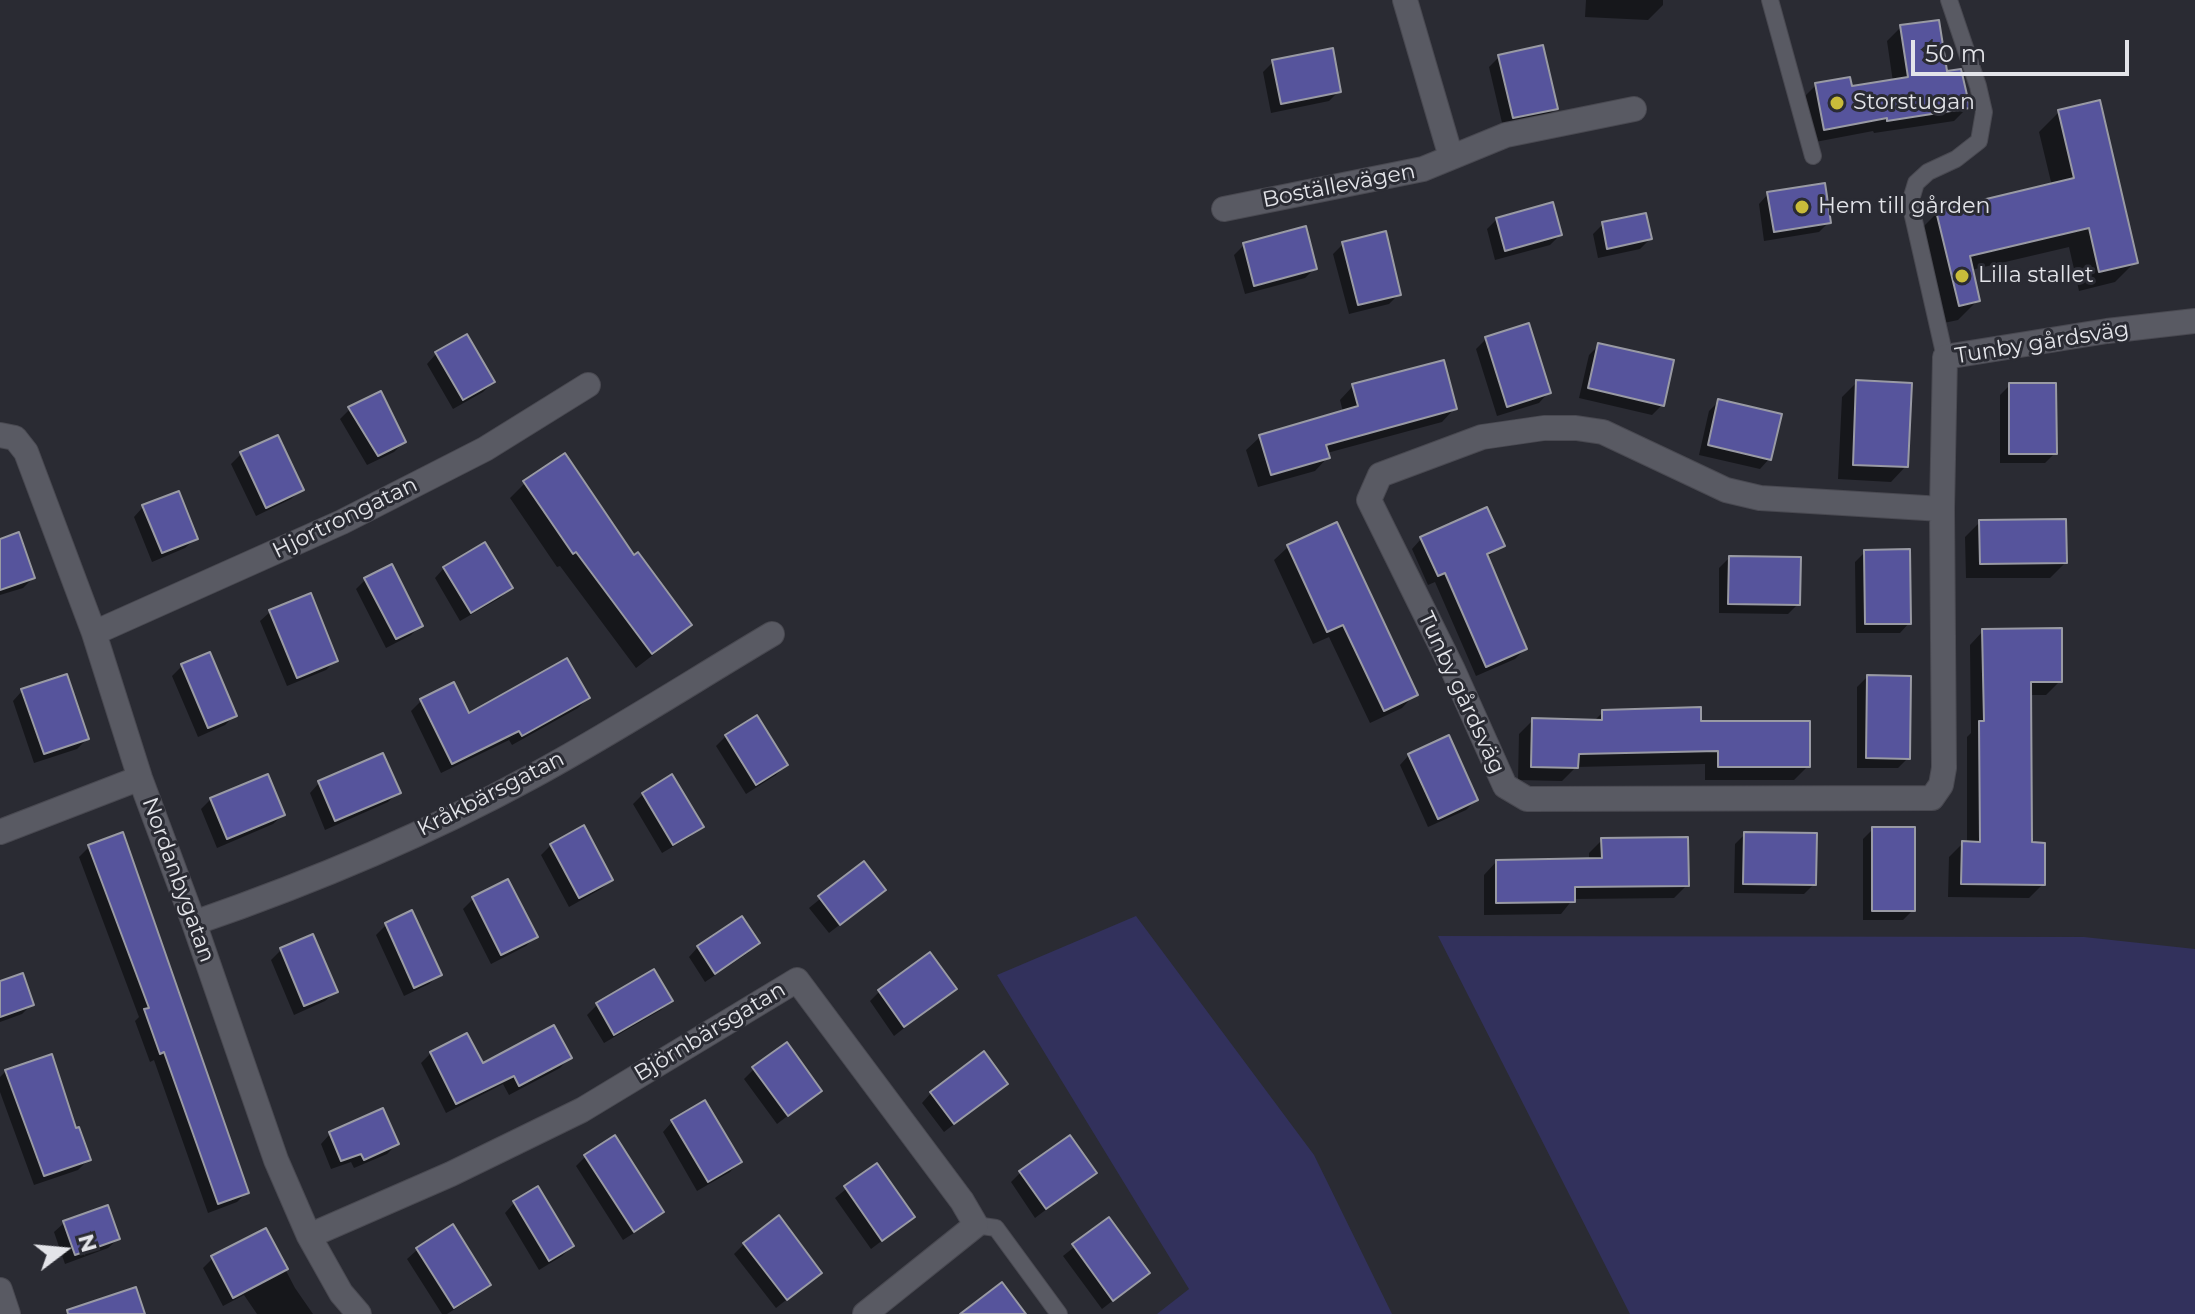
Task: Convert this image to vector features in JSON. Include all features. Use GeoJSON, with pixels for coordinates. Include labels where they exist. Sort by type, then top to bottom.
{"type":"FeatureCollection","features":[{"type":"Feature","properties":{"kind":"street"},"geometry":{"type":"LineString","coordinates":[[1405,0],[1451,157]]}},
{"type":"Feature","properties":{"kind":"street","name":"Boställevägen"},"geometry":{"type":"LineString","coordinates":[[1224,209],[1423,169],[1506,135],[1634,109]]}},
{"type":"Feature","properties":{"kind":"street","name":"Tunby gårdsväg"},"geometry":{"type":"LineString","coordinates":[[1942,509],[1760,498],[1726,490],[1603,432],[1544,428],[1482,437],[1380,475],[1369,500],[1453,670],[1505,786],[1527,799],[1932,798],[1941,785],[1944,768],[1942,509],[1945,357],[2107,331],[2195,321]]}},
{"type":"Feature","properties":{"kind":"street","name":"Hjortrongatan"},"geometry":{"type":"LineString","coordinates":[[94,633],[342,522],[485,449],[588,385]]}},
{"type":"Feature","properties":{"kind":"street","name":"Nordanbygatan"},"geometry":{"type":"LineString","coordinates":[[7,436],[26,452],[94,633],[140,778],[276,1160],[309,1236],[341,1293],[359,1314]]}},
{"type":"Feature","properties":{"kind":"street","name":"Kråkbärsgatan"},"geometry":{"type":"LineString","coordinates":[[194,923],[304,883],[396,843],[532,776],[772,634]]}},
{"type":"Feature","properties":{"kind":"street"},"geometry":{"type":"LineString","coordinates":[[0,832],[140,778]]}},
{"type":"Feature","properties":{"kind":"street","name":"Björnbärsgatan"},"geometry":{"type":"LineString","coordinates":[[309,1236],[451,1174],[582,1110],[797,980],[962,1201],[976,1225]]}},
{"type":"Feature","properties":{"kind":"street"},"geometry":{"type":"LineString","coordinates":[[865,1314],[976,1225]]}},
{"type":"Feature","properties":{"kind":"street"},"geometry":{"type":"LineString","coordinates":[[0,1290],[8,1314]]}},
{"type":"Feature","properties":{"kind":"lane"},"geometry":{"type":"LineString","coordinates":[[1770,0],[1813,156]]}},
{"type":"Feature","properties":{"kind":"lane"},"geometry":{"type":"LineString","coordinates":[[1945,357],[1910,203],[1916,183],[1928,172],[1956,159],[1979,141],[1984,112],[1949,0]]}},
{"type":"Feature","properties":{"kind":"lane"},"geometry":{"type":"LineString","coordinates":[[976,1225],[996,1228],[1059,1314]]}},
{"type":"Feature","properties":{"kind":"shaded area"},"geometry":{"type":"Polygon","coordinates":[[[1136,916],[1314,1155],[1392,1314],[1157,1314],[1189,1289],[997,975],[1136,916]]]}},
{"type":"Feature","properties":{"kind":"shaded area"},"geometry":{"type":"Polygon","coordinates":[[[1438,936],[2084,937],[2195,949],[2195,1314],[1630,1314],[1438,936]]]}},
{"type":"Feature","properties":{"kind":"building"},"geometry":{"type":"Polygon","coordinates":[[[1939,20],[1947,71],[1961,69],[1970,108],[1887,121],[1887,118],[1824,130],[1815,83],[1850,77],[1852,86],[1908,77],[1900,25],[1939,20]]]}},
{"type":"Feature","properties":{"kind":"building"},"geometry":{"type":"Polygon","coordinates":[[[1543,45],[1558,109],[1513,118],[1498,55],[1543,45]]]}},
{"type":"Feature","properties":{"kind":"building"},"geometry":{"type":"Polygon","coordinates":[[[1333,48],[1341,92],[1281,104],[1272,60],[1333,48]]]}},
{"type":"Feature","properties":{"kind":"building"},"geometry":{"type":"Polygon","coordinates":[[[2100,100],[2138,263],[2099,272],[2089,228],[1970,256],[1980,301],[1959,306],[1936,211],[2074,178],[2058,110],[2100,100]]]}},
{"type":"Feature","properties":{"kind":"building"},"geometry":{"type":"Polygon","coordinates":[[[1825,183],[1831,223],[1774,232],[1767,192],[1825,183]]]}},
{"type":"Feature","properties":{"kind":"building"},"geometry":{"type":"Polygon","coordinates":[[[1553,202],[1562,235],[1505,251],[1496,218],[1553,202]]]}},
{"type":"Feature","properties":{"kind":"building"},"geometry":{"type":"Polygon","coordinates":[[[1646,213],[1652,239],[1607,249],[1602,222],[1646,213]]]}},
{"type":"Feature","properties":{"kind":"building"},"geometry":{"type":"Polygon","coordinates":[[[1306,226],[1317,269],[1254,286],[1243,243],[1306,226]]]}},
{"type":"Feature","properties":{"kind":"building"},"geometry":{"type":"Polygon","coordinates":[[[1386,231],[1401,295],[1358,305],[1342,242],[1386,231]]]}},
{"type":"Feature","properties":{"kind":"building"},"geometry":{"type":"Polygon","coordinates":[[[1529,323],[1551,393],[1507,407],[1485,337],[1529,323]]]}},
{"type":"Feature","properties":{"kind":"building"},"geometry":{"type":"Polygon","coordinates":[[[467,334],[495,382],[463,400],[435,352],[467,334]]]}},
{"type":"Feature","properties":{"kind":"building"},"geometry":{"type":"Polygon","coordinates":[[[1598,343],[1674,360],[1664,406],[1588,388],[1598,343]]]}},
{"type":"Feature","properties":{"kind":"building"},"geometry":{"type":"Polygon","coordinates":[[[1444,360],[1457,409],[1326,445],[1330,458],[1271,475],[1259,435],[1358,406],[1352,384],[1444,360]]]}},
{"type":"Feature","properties":{"kind":"building"},"geometry":{"type":"Polygon","coordinates":[[[1856,380],[1912,383],[1908,467],[1853,465],[1856,380]]]}},
{"type":"Feature","properties":{"kind":"building"},"geometry":{"type":"Polygon","coordinates":[[[2009,383],[2056,383],[2057,454],[2009,454],[2009,383]]]}},
{"type":"Feature","properties":{"kind":"building"},"geometry":{"type":"Polygon","coordinates":[[[381,391],[406,442],[378,456],[348,407],[381,391]]]}},
{"type":"Feature","properties":{"kind":"building"},"geometry":{"type":"Polygon","coordinates":[[[1718,399],[1782,414],[1771,460],[1708,445],[1718,399]]]}},
{"type":"Feature","properties":{"kind":"building"},"geometry":{"type":"Polygon","coordinates":[[[278,435],[304,490],[266,508],[240,452],[278,435]]]}},
{"type":"Feature","properties":{"kind":"building"},"geometry":{"type":"Polygon","coordinates":[[[565,453],[634,555],[638,552],[692,625],[652,654],[576,552],[573,554],[523,481],[565,453]]]}},
{"type":"Feature","properties":{"kind":"building"},"geometry":{"type":"Polygon","coordinates":[[[179,491],[198,539],[162,553],[142,505],[179,491]]]}},
{"type":"Feature","properties":{"kind":"building"},"geometry":{"type":"Polygon","coordinates":[[[1487,507],[1505,546],[1487,554],[1527,649],[1486,667],[1445,573],[1438,576],[1420,537],[1487,507]]]}},
{"type":"Feature","properties":{"kind":"building"},"geometry":{"type":"Polygon","coordinates":[[[2066,519],[2067,563],[1980,564],[1979,520],[2066,519]]]}},
{"type":"Feature","properties":{"kind":"building"},"geometry":{"type":"Polygon","coordinates":[[[1337,522],[1418,695],[1384,711],[1343,625],[1327,632],[1287,545],[1337,522]]]}},
{"type":"Feature","properties":{"kind":"building"},"geometry":{"type":"Polygon","coordinates":[[[19,532],[35,578],[0,590],[0,539],[19,532]]]}},
{"type":"Feature","properties":{"kind":"building"},"geometry":{"type":"Polygon","coordinates":[[[485,542],[513,588],[471,613],[443,567],[485,542]]]}},
{"type":"Feature","properties":{"kind":"building"},"geometry":{"type":"Polygon","coordinates":[[[1910,549],[1911,624],[1865,624],[1864,550],[1910,549]]]}},
{"type":"Feature","properties":{"kind":"building"},"geometry":{"type":"Polygon","coordinates":[[[1729,556],[1801,557],[1800,605],[1728,604],[1729,556]]]}},
{"type":"Feature","properties":{"kind":"building"},"geometry":{"type":"Polygon","coordinates":[[[392,564],[423,626],[396,639],[364,578],[392,564]]]}},
{"type":"Feature","properties":{"kind":"building"},"geometry":{"type":"Polygon","coordinates":[[[311,593],[338,661],[297,678],[269,610],[311,593]]]}},
{"type":"Feature","properties":{"kind":"building"},"geometry":{"type":"Polygon","coordinates":[[[2062,628],[2062,682],[2031,682],[2032,842],[2045,843],[2045,885],[1961,884],[1962,841],[1980,842],[1979,721],[1984,721],[1982,629],[2062,628]]]}},
{"type":"Feature","properties":{"kind":"building"},"geometry":{"type":"Polygon","coordinates":[[[210,652],[237,716],[208,728],[181,664],[210,652]]]}},
{"type":"Feature","properties":{"kind":"building"},"geometry":{"type":"Polygon","coordinates":[[[567,658],[590,698],[522,736],[519,731],[452,764],[420,699],[454,682],[469,713],[567,658]]]}},
{"type":"Feature","properties":{"kind":"building"},"geometry":{"type":"Polygon","coordinates":[[[67,674],[89,739],[44,754],[21,689],[67,674]]]}},
{"type":"Feature","properties":{"kind":"building"},"geometry":{"type":"Polygon","coordinates":[[[1867,675],[1911,676],[1910,759],[1866,758],[1867,675]]]}},
{"type":"Feature","properties":{"kind":"building"},"geometry":{"type":"Polygon","coordinates":[[[1701,707],[1701,721],[1810,721],[1810,767],[1718,767],[1718,751],[1579,754],[1578,768],[1531,767],[1532,718],[1602,720],[1602,710],[1701,707]]]}},
{"type":"Feature","properties":{"kind":"building"},"geometry":{"type":"Polygon","coordinates":[[[757,715],[788,765],[756,785],[725,735],[757,715]]]}},
{"type":"Feature","properties":{"kind":"building"},"geometry":{"type":"Polygon","coordinates":[[[1449,735],[1478,800],[1438,819],[1408,754],[1449,735]]]}},
{"type":"Feature","properties":{"kind":"building"},"geometry":{"type":"Polygon","coordinates":[[[383,753],[401,793],[335,821],[318,781],[383,753]]]}},
{"type":"Feature","properties":{"kind":"building"},"geometry":{"type":"Polygon","coordinates":[[[268,774],[285,815],[227,839],[210,798],[268,774]]]}},
{"type":"Feature","properties":{"kind":"building"},"geometry":{"type":"Polygon","coordinates":[[[672,774],[704,827],[673,845],[642,793],[672,774]]]}},
{"type":"Feature","properties":{"kind":"building"},"geometry":{"type":"Polygon","coordinates":[[[584,825],[613,880],[579,898],[550,844],[584,825]]]}},
{"type":"Feature","properties":{"kind":"building"},"geometry":{"type":"Polygon","coordinates":[[[1872,827],[1915,827],[1915,911],[1872,911],[1872,827]]]}},
{"type":"Feature","properties":{"kind":"building"},"geometry":{"type":"Polygon","coordinates":[[[123,832],[249,1193],[218,1204],[164,1052],[160,1054],[144,1009],[149,1008],[88,845],[123,832]]]}},
{"type":"Feature","properties":{"kind":"building"},"geometry":{"type":"Polygon","coordinates":[[[1744,832],[1817,833],[1816,885],[1743,884],[1744,832]]]}},
{"type":"Feature","properties":{"kind":"building"},"geometry":{"type":"Polygon","coordinates":[[[1688,837],[1689,886],[1575,887],[1575,902],[1496,903],[1496,860],[1602,858],[1601,838],[1688,837]]]}},
{"type":"Feature","properties":{"kind":"building"},"geometry":{"type":"Polygon","coordinates":[[[864,861],[886,890],[840,925],[818,896],[864,861]]]}},
{"type":"Feature","properties":{"kind":"building"},"geometry":{"type":"Polygon","coordinates":[[[508,879],[538,937],[501,955],[472,897],[508,879]]]}},
{"type":"Feature","properties":{"kind":"building"},"geometry":{"type":"Polygon","coordinates":[[[412,910],[442,975],[414,988],[385,923],[412,910]]]}},
{"type":"Feature","properties":{"kind":"building"},"geometry":{"type":"Polygon","coordinates":[[[742,916],[760,943],[715,974],[697,946],[742,916]]]}},
{"type":"Feature","properties":{"kind":"building"},"geometry":{"type":"Polygon","coordinates":[[[313,934],[338,992],[304,1006],[280,948],[313,934]]]}},
{"type":"Feature","properties":{"kind":"building"},"geometry":{"type":"Polygon","coordinates":[[[930,952],[957,989],[904,1027],[878,990],[930,952]]]}},
{"type":"Feature","properties":{"kind":"building"},"geometry":{"type":"Polygon","coordinates":[[[654,969],[673,1001],[614,1035],[596,1003],[654,969]]]}},
{"type":"Feature","properties":{"kind":"building"},"geometry":{"type":"Polygon","coordinates":[[[23,973],[34,1005],[0,1017],[0,981],[23,973]]]}},
{"type":"Feature","properties":{"kind":"building"},"geometry":{"type":"Polygon","coordinates":[[[554,1025],[572,1058],[519,1086],[514,1076],[456,1104],[430,1052],[467,1033],[483,1063],[554,1025]]]}},
{"type":"Feature","properties":{"kind":"building"},"geometry":{"type":"Polygon","coordinates":[[[787,1042],[822,1091],[788,1116],[752,1067],[787,1042]]]}},
{"type":"Feature","properties":{"kind":"building"},"geometry":{"type":"Polygon","coordinates":[[[984,1051],[1008,1084],[954,1124],[930,1092],[984,1051]]]}},
{"type":"Feature","properties":{"kind":"building"},"geometry":{"type":"Polygon","coordinates":[[[52,1054],[76,1128],[79,1127],[91,1160],[44,1176],[5,1070],[52,1054]]]}},
{"type":"Feature","properties":{"kind":"building"},"geometry":{"type":"Polygon","coordinates":[[[705,1100],[742,1162],[708,1182],[671,1120],[705,1100]]]}},
{"type":"Feature","properties":{"kind":"building"},"geometry":{"type":"Polygon","coordinates":[[[383,1108],[399,1144],[364,1160],[361,1154],[341,1161],[329,1132],[383,1108]]]}},
{"type":"Feature","properties":{"kind":"building"},"geometry":{"type":"Polygon","coordinates":[[[615,1135],[664,1212],[634,1232],[584,1155],[615,1135]]]}},
{"type":"Feature","properties":{"kind":"building"},"geometry":{"type":"Polygon","coordinates":[[[1070,1135],[1097,1173],[1046,1209],[1019,1171],[1070,1135]]]}},
{"type":"Feature","properties":{"kind":"building"},"geometry":{"type":"Polygon","coordinates":[[[877,1163],[915,1217],[882,1241],[844,1186],[877,1163]]]}},
{"type":"Feature","properties":{"kind":"building"},"geometry":{"type":"Polygon","coordinates":[[[538,1186],[574,1246],[549,1261],[513,1201],[538,1186]]]}},
{"type":"Feature","properties":{"kind":"building"},"geometry":{"type":"Polygon","coordinates":[[[108,1205],[120,1239],[75,1255],[63,1221],[108,1205]]]}},
{"type":"Feature","properties":{"kind":"building"},"geometry":{"type":"Polygon","coordinates":[[[779,1215],[822,1273],[787,1300],[743,1243],[779,1215]]]}},
{"type":"Feature","properties":{"kind":"building"},"geometry":{"type":"Polygon","coordinates":[[[1109,1217],[1150,1273],[1113,1301],[1072,1244],[1109,1217]]]}},
{"type":"Feature","properties":{"kind":"building"},"geometry":{"type":"Polygon","coordinates":[[[453,1224],[491,1285],[454,1308],[416,1248],[453,1224]]]}},
{"type":"Feature","properties":{"kind":"building"},"geometry":{"type":"Polygon","coordinates":[[[266,1228],[288,1269],[233,1298],[211,1256],[266,1228]]]}},
{"type":"Feature","properties":{"kind":"building"},"geometry":{"type":"Polygon","coordinates":[[[1002,1282],[1026,1314],[960,1314],[1002,1282]]]}},
{"type":"Feature","properties":{"kind":"building"},"geometry":{"type":"Polygon","coordinates":[[[136,1287],[145,1314],[68,1314],[67,1310],[136,1287]]]}},
{"type":"Feature","properties":{"kind":"place","name":"Storstugan"},"geometry":{"type":"Point","coordinates":[1837,103]}},
{"type":"Feature","properties":{"kind":"place","name":"Hem till gården"},"geometry":{"type":"Point","coordinates":[1802,207]}},
{"type":"Feature","properties":{"kind":"place","name":"Lilla stallet"},"geometry":{"type":"Point","coordinates":[1962,276]}}]}
